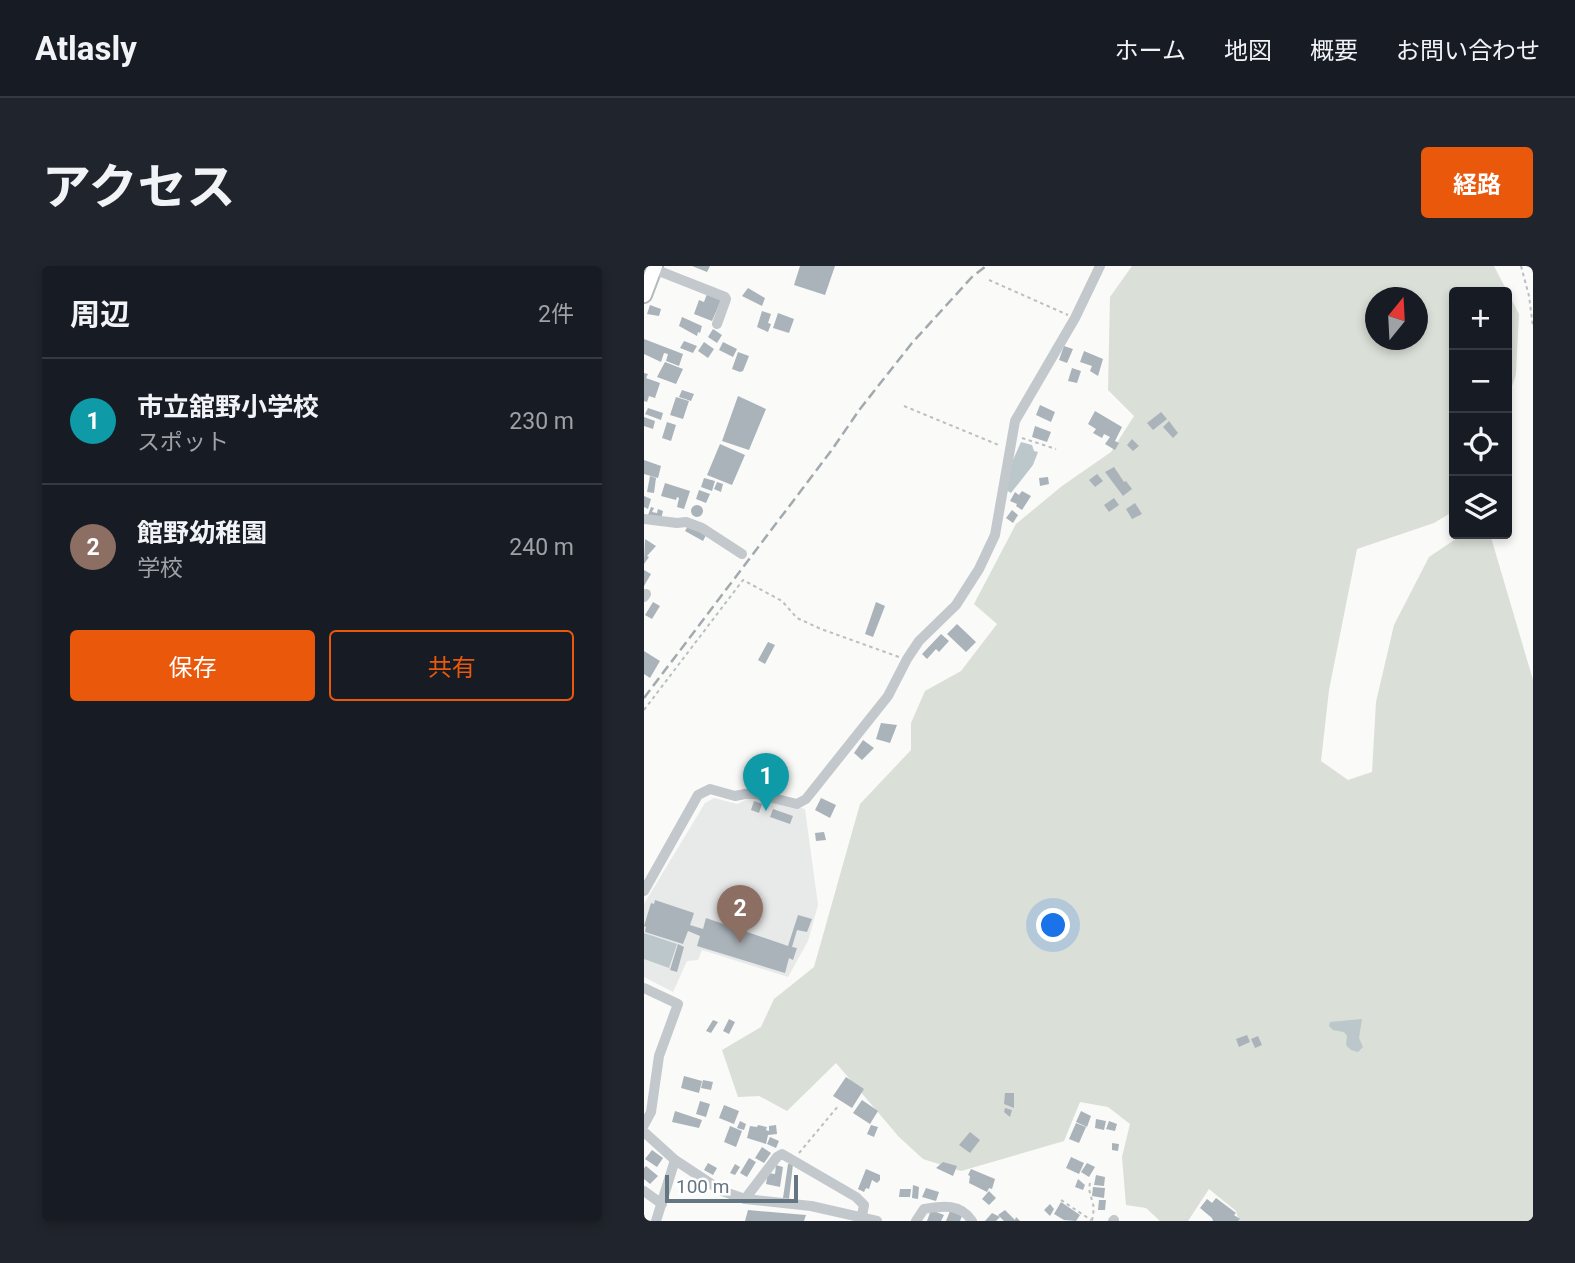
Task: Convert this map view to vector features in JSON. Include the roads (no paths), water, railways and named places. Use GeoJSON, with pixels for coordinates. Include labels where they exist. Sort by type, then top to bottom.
{"type":"FeatureCollection","features":[{"type":"Feature","properties":{"kind":"highway"},"geometry":{"type":"LineString","coordinates":[[645,288],[655,268]]}},
{"type":"Feature","properties":{"kind":"street"},"geometry":{"type":"LineString","coordinates":[[644,891],[698,795],[710,789],[735,796],[756,794],[797,804],[806,799],[888,696],[906,659],[919,641],[956,605],[988,552],[995,535],[1011,435],[1020,410],[1075,318],[1100,266]]}},
{"type":"Feature","properties":{"kind":"street"},"geometry":{"type":"LineString","coordinates":[[655,268],[724,297],[726,299],[717,324]]}},
{"type":"Feature","properties":{"kind":"street"},"geometry":{"type":"LineString","coordinates":[[644,519],[686,522],[702,527],[742,554]]}},
{"type":"Feature","properties":{"kind":"street"},"geometry":{"type":"LineString","coordinates":[[644,988],[678,1004],[659,1056],[651,1112],[644,1125]]}},
{"type":"Feature","properties":{"kind":"street"},"geometry":{"type":"LineString","coordinates":[[644,1132],[675,1160],[722,1191],[745,1199],[811,1206],[877,1221]]}},
{"type":"Feature","properties":{"kind":"street"},"geometry":{"type":"LineString","coordinates":[[745,1199],[782,1154],[856,1197],[864,1205],[862,1216]]}},
{"type":"Feature","properties":{"kind":"street"},"geometry":{"type":"LineString","coordinates":[[656,1221],[675,1160]]}},
{"type":"Feature","properties":{"kind":"street"},"geometry":{"type":"LineString","coordinates":[[644,1191],[662,1204]]}},
{"type":"Feature","properties":{"kind":"street"},"geometry":{"type":"LineString","coordinates":[[916,1221],[924,1209],[952,1207],[965,1212],[972,1221]]}},
{"type":"Feature","properties":{"kind":"railway"},"geometry":{"type":"LineString","coordinates":[[644,698],[912,343],[972,277],[986,266]]}},
{"type":"Feature","properties":{"kind":"place","name":"市立舘野小学校"},"geometry":{"type":"Point","coordinates":[766,811]}},
{"type":"Feature","properties":{"kind":"place","name":"館野幼稚園"},"geometry":{"type":"Point","coordinates":[740,943]}}]}
